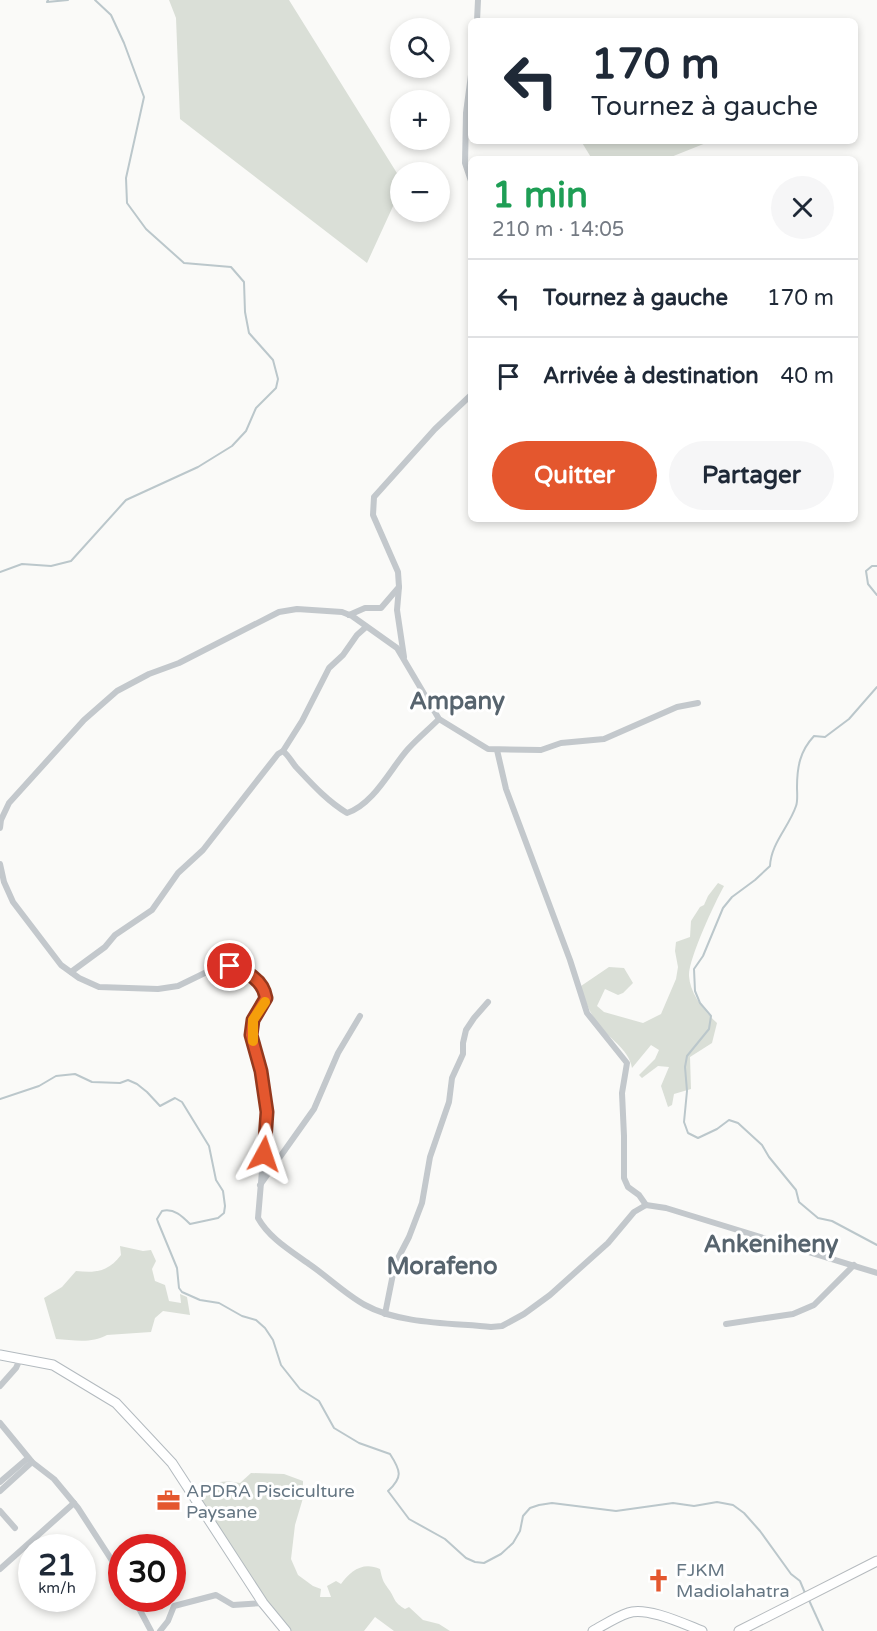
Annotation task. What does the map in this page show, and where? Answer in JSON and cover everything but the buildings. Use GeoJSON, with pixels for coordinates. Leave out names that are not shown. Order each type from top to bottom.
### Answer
{"type":"FeatureCollection","features":[{"type":"Feature","properties":{"kind":"street"},"geometry":{"type":"LineString","coordinates":[[477,18],[478,0]]}},
{"type":"Feature","properties":{"kind":"street"},"geometry":{"type":"LineString","coordinates":[[468,98],[465,163],[468,172]]}},
{"type":"Feature","properties":{"kind":"street"},"geometry":{"type":"LineString","coordinates":[[405,660],[397,610],[398,572],[373,515],[374,497],[435,429],[468,398]]}},
{"type":"Feature","properties":{"kind":"street"},"geometry":{"type":"LineString","coordinates":[[349,615],[364,608],[381,608],[399,587]]}},
{"type":"Feature","properties":{"kind":"street"},"geometry":{"type":"LineString","coordinates":[[0,828],[9,803],[84,720],[117,691],[149,674],[179,663],[279,612],[297,609],[342,612],[349,615],[397,648],[439,719],[488,749],[541,750],[561,743],[604,740],[677,707],[698,703]]}},
{"type":"Feature","properties":{"kind":"street"},"geometry":{"type":"LineString","coordinates":[[71,972],[105,947],[115,935],[152,910],[178,873],[203,850],[278,754],[283,752],[329,668],[366,627]]}},
{"type":"Feature","properties":{"kind":"street"},"geometry":{"type":"LineString","coordinates":[[283,752],[316,790],[347,813],[353,811],[379,788],[409,748],[439,719]]}},
{"type":"Feature","properties":{"kind":"street"},"geometry":{"type":"LineString","coordinates":[[497,750],[506,789],[570,960],[586,1013],[627,1063],[622,1093],[624,1178],[628,1186],[646,1205]]}},
{"type":"Feature","properties":{"kind":"street"},"geometry":{"type":"LineString","coordinates":[[0,864],[4,882],[13,902],[61,965],[79,978],[99,987],[158,989],[178,986],[215,968],[230,966],[248,972],[265,988],[266,998],[253,1020],[251,1035],[261,1071],[267,1112],[258,1218],[264,1228],[354,1299],[385,1314],[469,1325],[502,1326],[524,1314],[550,1295],[608,1243],[634,1212],[646,1205],[666,1208],[877,1273]]}},
{"type":"Feature","properties":{"kind":"street"},"geometry":{"type":"LineString","coordinates":[[385,1314],[395,1264],[423,1203],[430,1157],[449,1102],[452,1078],[463,1054],[466,1030],[488,1002]]}},
{"type":"Feature","properties":{"kind":"street"},"geometry":{"type":"LineString","coordinates":[[260,1186],[314,1109],[338,1053],[360,1016]]}},
{"type":"Feature","properties":{"kind":"street"},"geometry":{"type":"LineString","coordinates":[[726,1324],[793,1314],[814,1305],[854,1266]]}},
{"type":"Feature","properties":{"kind":"street"},"geometry":{"type":"LineString","coordinates":[[0,1355],[53,1365],[116,1402],[172,1463],[263,1604],[286,1631]]}},
{"type":"Feature","properties":{"kind":"street"},"geometry":{"type":"LineString","coordinates":[[0,1386],[16,1368],[20,1359]]}},
{"type":"Feature","properties":{"kind":"street"},"geometry":{"type":"LineString","coordinates":[[0,1424],[30,1460],[54,1479],[74,1503],[108,1555]]}},
{"type":"Feature","properties":{"kind":"street"},"geometry":{"type":"LineString","coordinates":[[0,1482],[30,1460]]}},
{"type":"Feature","properties":{"kind":"street"},"geometry":{"type":"LineString","coordinates":[[0,1491],[30,1460]]}},
{"type":"Feature","properties":{"kind":"street"},"geometry":{"type":"LineString","coordinates":[[0,1569],[74,1503]]}},
{"type":"Feature","properties":{"kind":"street"},"geometry":{"type":"LineString","coordinates":[[0,1511],[15,1528]]}},
{"type":"Feature","properties":{"kind":"street"},"geometry":{"type":"LineString","coordinates":[[739,1631],[877,1561]]}},
{"type":"Feature","properties":{"kind":"street"},"geometry":{"type":"LineString","coordinates":[[160,1631],[168,1621],[174,1606],[216,1595],[233,1605],[263,1604]]}},
{"type":"Feature","properties":{"kind":"street"},"geometry":{"type":"LineString","coordinates":[[593,1631],[629,1612],[637,1611],[676,1621],[702,1631]]}},
{"type":"Feature","properties":{"kind":"street"},"geometry":{"type":"LineString","coordinates":[[141,1612],[151,1631]]}},
{"type":"Feature","properties":{"kind":"shaded area"},"geometry":{"type":"Polygon","coordinates":[[[169,0],[289,0],[390,162],[390,213],[367,263],[180,119],[176,18],[169,0]]]}},
{"type":"Feature","properties":{"kind":"shaded area"},"geometry":{"type":"Polygon","coordinates":[[[583,144],[704,144],[674,156],[590,156],[583,144]]]}},
{"type":"Feature","properties":{"kind":"shaded area"},"geometry":{"type":"Polygon","coordinates":[[[718,883],[724,886],[697,945],[689,976],[695,996],[717,1023],[712,1043],[690,1057],[691,1089],[674,1094],[672,1105],[668,1107],[661,1086],[669,1067],[658,1066],[642,1078],[639,1075],[655,1059],[659,1050],[651,1045],[632,1068],[627,1055],[594,1018],[581,986],[609,967],[624,968],[633,983],[618,995],[605,989],[597,1006],[604,1012],[643,1023],[661,1014],[676,979],[678,967],[676,942],[690,937],[691,921],[718,883]]]}},
{"type":"Feature","properties":{"kind":"shaded area"},"geometry":{"type":"Polygon","coordinates":[[[120,1246],[143,1251],[151,1250],[156,1261],[152,1269],[155,1281],[165,1285],[169,1301],[181,1303],[180,1294],[187,1297],[190,1315],[163,1311],[155,1318],[151,1332],[107,1335],[101,1338],[75,1341],[56,1339],[44,1298],[62,1287],[76,1271],[96,1271],[111,1265],[121,1255],[120,1246]]]}},
{"type":"Feature","properties":{"kind":"shaded area"},"geometry":{"type":"Polygon","coordinates":[[[251,1473],[284,1474],[303,1481],[303,1498],[295,1525],[291,1559],[298,1575],[321,1589],[320,1597],[331,1597],[327,1586],[336,1581],[341,1584],[348,1575],[358,1569],[374,1567],[380,1569],[384,1581],[399,1605],[405,1609],[409,1607],[423,1620],[439,1624],[450,1631],[394,1631],[375,1617],[364,1631],[291,1631],[278,1618],[193,1490],[216,1482],[240,1483],[251,1473]]]}},
{"type":"Feature","properties":{"kind":"waterway"},"geometry":{"type":"LineString","coordinates":[[48,0],[47,2],[68,0]]}},
{"type":"Feature","properties":{"kind":"waterway"},"geometry":{"type":"LineString","coordinates":[[0,572],[22,564],[51,566],[71,561],[126,500],[198,467],[232,446],[246,431],[256,408],[276,388],[278,379],[273,360],[249,333],[245,312],[244,282],[231,267],[184,263],[146,229],[127,203],[126,178],[144,97],[111,15],[95,0]]}},
{"type":"Feature","properties":{"kind":"waterway"},"geometry":{"type":"LineString","coordinates":[[877,566],[872,566],[866,571],[868,584],[877,595]]}},
{"type":"Feature","properties":{"kind":"waterway"},"geometry":{"type":"LineString","coordinates":[[877,687],[849,719],[825,737],[814,736],[805,747],[797,780],[797,804],[777,842],[770,866],[732,897],[723,908],[703,956],[694,969],[695,991],[700,1003],[711,1016],[709,1029],[687,1056],[684,1122],[688,1133],[698,1138],[729,1120],[738,1123],[762,1145],[796,1190],[799,1202],[818,1218],[832,1221],[877,1245]]}},
{"type":"Feature","properties":{"kind":"waterway"},"geometry":{"type":"LineString","coordinates":[[0,1099],[39,1086],[56,1076],[75,1074],[92,1082],[120,1083],[128,1080],[147,1092],[160,1106],[175,1098],[182,1102],[209,1146],[216,1180],[223,1191],[225,1206],[224,1213],[218,1218],[190,1224],[181,1216],[170,1211],[162,1211],[157,1219],[177,1268],[179,1288],[182,1292],[200,1300],[219,1303],[242,1316],[256,1320],[265,1328],[273,1340],[281,1365],[300,1389],[319,1401],[334,1428],[359,1443],[390,1454],[399,1474],[396,1482],[388,1491],[409,1519],[445,1539],[466,1558],[484,1563],[501,1554],[513,1543],[520,1531],[523,1516],[530,1508],[539,1505],[552,1503],[616,1511],[673,1503],[694,1506],[717,1502],[733,1505],[744,1513],[791,1574],[800,1581],[805,1593]]}},
{"type":"Feature","properties":{"kind":"waterway"},"geometry":{"type":"LineString","coordinates":[[808,1598],[823,1631]]}},
{"type":"Feature","properties":{"kind":"slow traffic"},"geometry":{"type":"LineString","coordinates":[[253,1041],[251,1035],[253,1020],[265,1002]]}},
{"type":"Feature","properties":{"kind":"place","name":"APDRA Pisciculture Paysane"},"geometry":{"type":"Point","coordinates":[168,1501]}},
{"type":"Feature","properties":{"kind":"place","name":"FJKM Madiolahatra"},"geometry":{"type":"Point","coordinates":[658,1580]}},
{"type":"Feature","properties":{"kind":"district","name":"Ampany"},"geometry":{"type":"Point","coordinates":[457,701]}},
{"type":"Feature","properties":{"kind":"district","name":"Ankeniheny"},"geometry":{"type":"Point","coordinates":[771,1244]}},
{"type":"Feature","properties":{"kind":"district","name":"Morafeno"},"geometry":{"type":"Point","coordinates":[442,1266]}},
{"type":"Feature","properties":{"kind":"route"},"geometry":{"type":"LineString","coordinates":[[230,966],[248,972],[265,988],[266,998],[253,1020],[251,1035],[261,1071],[267,1112],[264,1154]]}}]}
